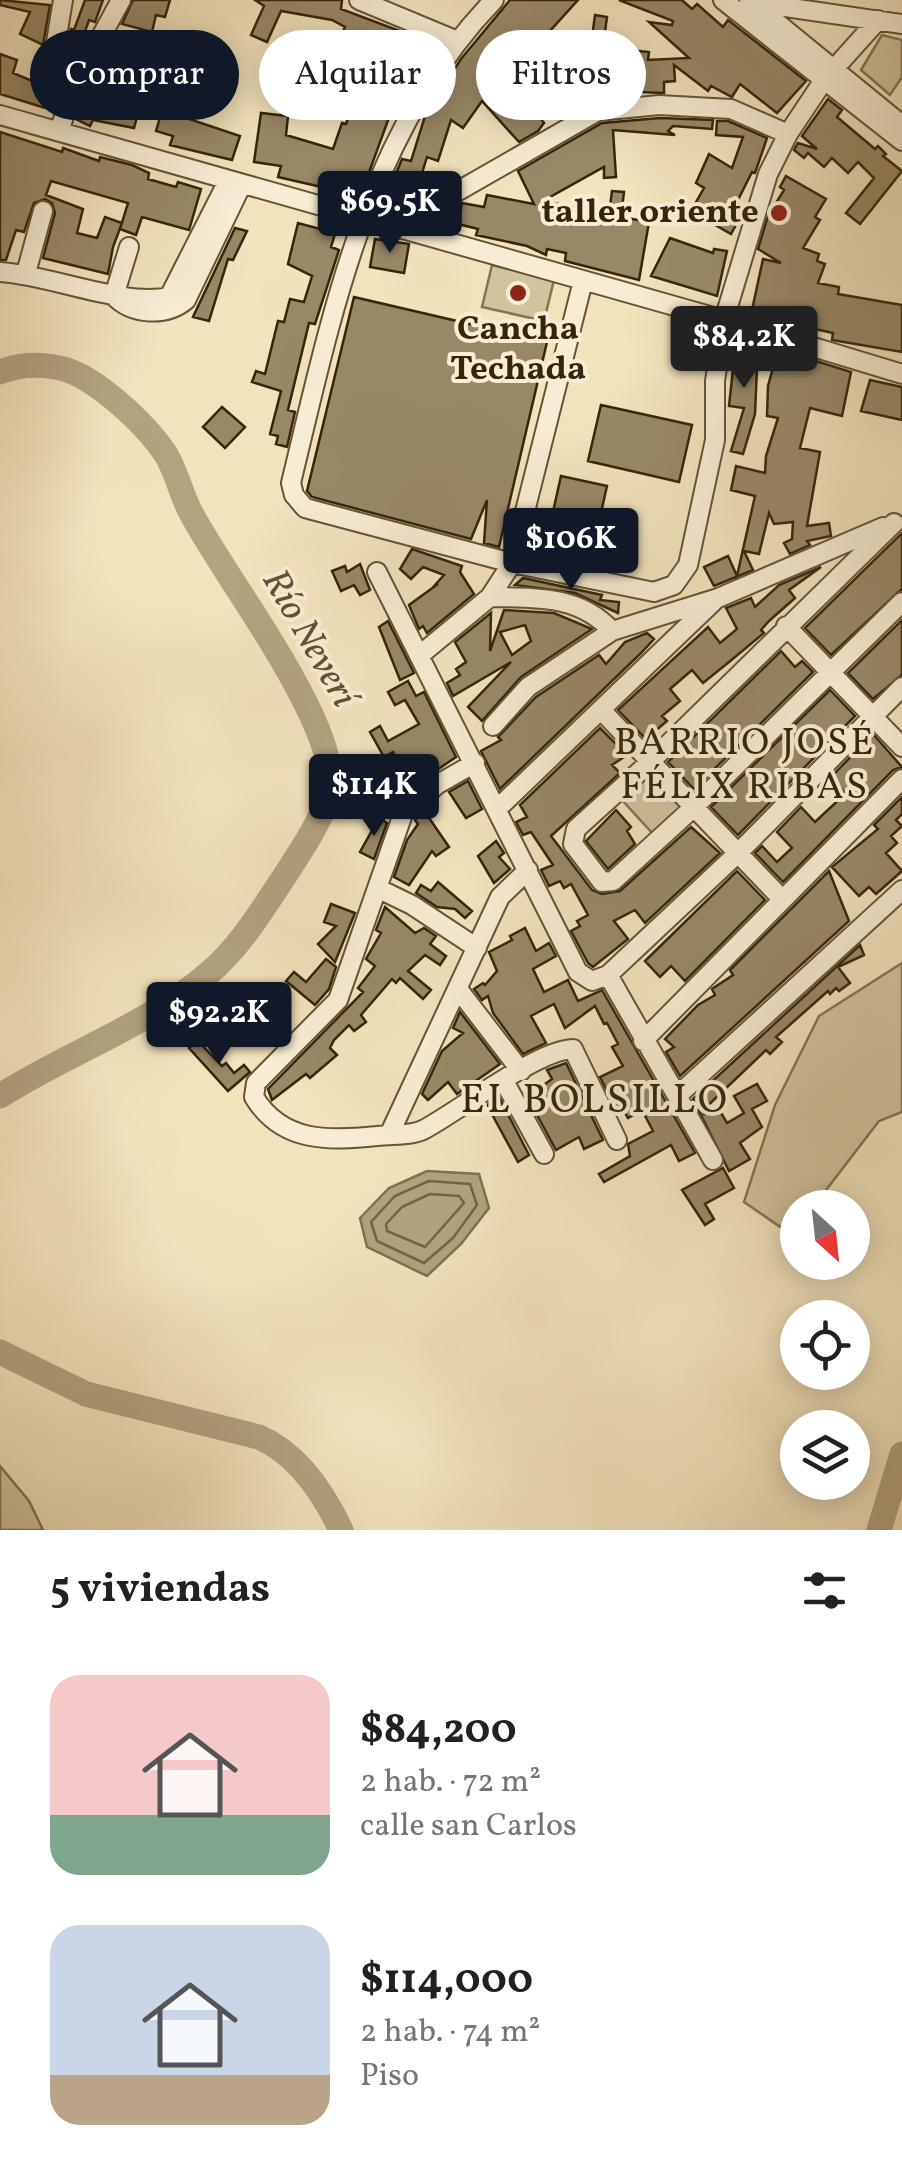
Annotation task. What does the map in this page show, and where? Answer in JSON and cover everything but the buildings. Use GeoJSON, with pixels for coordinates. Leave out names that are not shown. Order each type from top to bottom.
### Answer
{"type":"FeatureCollection","features":[{"type":"Feature","properties":{"kind":"street"},"geometry":{"type":"LineString","coordinates":[[59,30],[63,0]]}},
{"type":"Feature","properties":{"kind":"street"},"geometry":{"type":"LineString","coordinates":[[105,30],[121,0]]}},
{"type":"Feature","properties":{"kind":"street"},"geometry":{"type":"LineString","coordinates":[[359,0],[431,30]]}},
{"type":"Feature","properties":{"kind":"street"},"geometry":{"type":"LineString","coordinates":[[456,39],[494,0]]}},
{"type":"Feature","properties":{"kind":"street"},"geometry":{"type":"LineString","coordinates":[[727,3],[751,1],[902,24]]}},
{"type":"Feature","properties":{"kind":"street"},"geometry":{"type":"LineString","coordinates":[[751,1],[902,141]]}},
{"type":"Feature","properties":{"kind":"street"},"geometry":{"type":"LineString","coordinates":[[727,3],[902,125]]}},
{"type":"Feature","properties":{"kind":"street"},"geometry":{"type":"LineString","coordinates":[[408,120],[360,218],[304,426],[291,483],[294,495],[306,508],[512,563],[654,592],[674,585],[684,576],[715,440],[714,382],[724,320],[768,174],[788,134],[829,75],[878,20]]}},
{"type":"Feature","properties":{"kind":"street"},"geometry":{"type":"LineString","coordinates":[[425,234],[434,213],[453,194],[598,111],[659,105],[731,109],[788,134]]}},
{"type":"Feature","properties":{"kind":"street"},"geometry":{"type":"LineString","coordinates":[[0,115],[902,374]]}},
{"type":"Feature","properties":{"kind":"street"},"geometry":{"type":"LineString","coordinates":[[60,130],[63,120]]}},
{"type":"Feature","properties":{"kind":"street"},"geometry":{"type":"LineString","coordinates":[[0,272],[26,273],[114,296],[124,306],[161,312],[175,309],[186,300],[235,182]]}},
{"type":"Feature","properties":{"kind":"street"},"geometry":{"type":"LineString","coordinates":[[26,273],[42,212]]}},
{"type":"Feature","properties":{"kind":"street"},"geometry":{"type":"LineString","coordinates":[[114,296],[128,247]]}},
{"type":"Feature","properties":{"kind":"street"},"geometry":{"type":"LineString","coordinates":[[420,655],[490,597],[512,563],[583,280]]}},
{"type":"Feature","properties":{"kind":"street"},"geometry":{"type":"LineString","coordinates":[[492,726],[528,687],[612,631],[718,598],[898,522]]}},
{"type":"Feature","properties":{"kind":"street"},"geometry":{"type":"LineString","coordinates":[[898,522],[573,834],[574,844],[602,882],[613,881],[694,807],[902,602]]}},
{"type":"Feature","properties":{"kind":"street"},"geometry":{"type":"LineString","coordinates":[[377,572],[578,972],[592,982],[608,974],[738,852],[902,687]]}},
{"type":"Feature","properties":{"kind":"street"},"geometry":{"type":"LineString","coordinates":[[490,597],[586,607],[612,631]]}},
{"type":"Feature","properties":{"kind":"street"},"geometry":{"type":"LineString","coordinates":[[497,808],[718,598]]}},
{"type":"Feature","properties":{"kind":"street"},"geometry":{"type":"LineString","coordinates":[[786,626],[902,747]]}},
{"type":"Feature","properties":{"kind":"street"},"geometry":{"type":"LineString","coordinates":[[602,710],[781,898]]}},
{"type":"Feature","properties":{"kind":"street"},"geometry":{"type":"LineString","coordinates":[[475,763],[438,784],[403,814],[392,836],[338,1000],[256,1083],[254,1097],[262,1112],[286,1130],[312,1139],[418,1133],[513,1076],[573,1049],[617,1140]]}},
{"type":"Feature","properties":{"kind":"street"},"geometry":{"type":"LineString","coordinates":[[643,1041],[902,779]]}},
{"type":"Feature","properties":{"kind":"street"},"geometry":{"type":"LineString","coordinates":[[388,1135],[500,897],[528,870]]}},
{"type":"Feature","properties":{"kind":"street"},"geometry":{"type":"LineString","coordinates":[[378,888],[412,905],[477,948]]}},
{"type":"Feature","properties":{"kind":"street"},"geometry":{"type":"LineString","coordinates":[[677,1096],[902,890]]}},
{"type":"Feature","properties":{"kind":"street"},"geometry":{"type":"LineString","coordinates":[[608,974],[713,1160]]}},
{"type":"Feature","properties":{"kind":"street"},"geometry":{"type":"LineString","coordinates":[[458,988],[513,1076],[544,1154]]}},
{"type":"Feature","properties":{"kind":"shaded area"},"geometry":{"type":"Polygon","coordinates":[[[882,35],[902,40],[902,77],[890,95],[861,70],[882,35]]]}},
{"type":"Feature","properties":{"kind":"shaded area","name":"Cancha Techada"},"geometry":{"type":"Polygon","coordinates":[[[492,265],[554,280],[544,321],[482,307],[492,265]]]}},
{"type":"Feature","properties":{"kind":"shaded area"},"geometry":{"type":"Polygon","coordinates":[[[650,775],[682,809],[654,835],[622,800],[650,775]]]}},
{"type":"Feature","properties":{"kind":"shaded area"},"geometry":{"type":"Polygon","coordinates":[[[902,963],[902,1112],[879,1121],[826,1190],[780,1190],[780,1227],[744,1202],[775,1105],[819,1016],[902,963]]]}},
{"type":"Feature","properties":{"kind":"shaded area"},"geometry":{"type":"Polygon","coordinates":[[[0,1466],[29,1501],[43,1530],[0,1530],[0,1466]]]}},
{"type":"Feature","properties":{"kind":"water"},"geometry":{"type":"Polygon","coordinates":[[[427,1171],[479,1174],[489,1208],[461,1244],[427,1276],[367,1247],[360,1218],[389,1188],[427,1171]]]}},
{"type":"Feature","properties":{"kind":"waterway","name":"Río Neverí"},"geometry":{"type":"LineString","coordinates":[[0,372],[41,365],[72,372],[115,400],[157,442],[204,537],[302,695],[330,770],[328,798],[314,829],[259,915],[220,963],[160,1008],[0,1096]]}},
{"type":"Feature","properties":{"kind":"waterway","name":"Río Neverí"},"geometry":{"type":"LineString","coordinates":[[0,1352],[86,1394],[259,1437],[273,1444],[308,1476],[341,1530]]}},
{"type":"Feature","properties":{"kind":"waterway","name":"Río Neverí"},"geometry":{"type":"LineString","coordinates":[[879,1530],[902,1454]]}},
{"type":"Feature","properties":{"kind":"place","name":"taller oriente"},"geometry":{"type":"Point","coordinates":[779,213]}},
{"type":"Feature","properties":{"kind":"place","name":"Cancha Techada"},"geometry":{"type":"Point","coordinates":[518,293]}},
{"type":"Feature","properties":{"kind":"district","name":"BARRIO JOSÉ FÉLIX RIBAS"},"geometry":{"type":"Point","coordinates":[745,766]}},
{"type":"Feature","properties":{"kind":"district","name":"EL BOLSILLO"},"geometry":{"type":"Point","coordinates":[595,1102]}}]}
